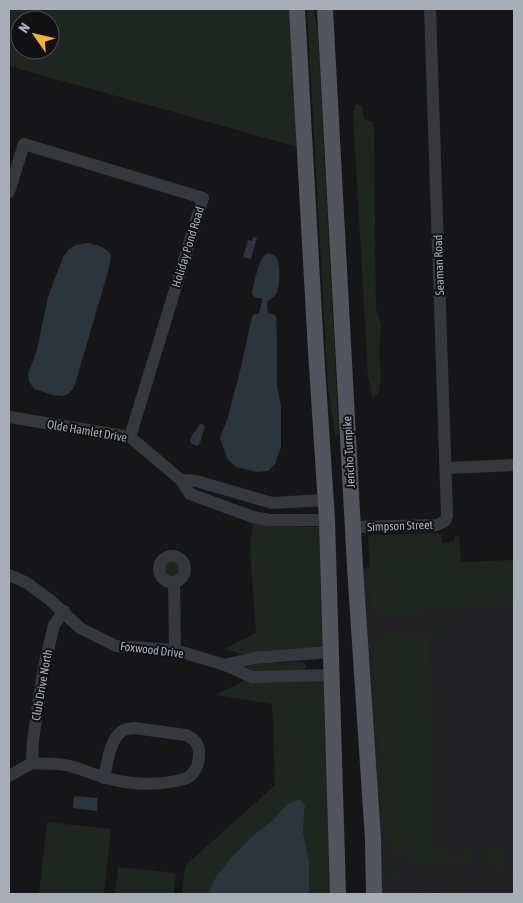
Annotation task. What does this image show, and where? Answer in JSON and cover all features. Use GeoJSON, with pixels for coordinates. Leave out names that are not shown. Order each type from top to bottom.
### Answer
{"type":"FeatureCollection","features":[{"type":"Feature","properties":{"kind":"main road"},"geometry":{"type":"LineString","coordinates":[[297,9],[327,520],[338,894]]}},
{"type":"Feature","properties":{"kind":"main road","name":"Jericho Turnpike"},"geometry":{"type":"LineString","coordinates":[[325,9],[374,894]]}},
{"type":"Feature","properties":{"kind":"street","name":"Seaman Road"},"geometry":{"type":"LineString","coordinates":[[430,9],[447,468],[448,510],[445,521]]}},
{"type":"Feature","properties":{"kind":"street","name":"Holiday Pond Road"},"geometry":{"type":"LineString","coordinates":[[9,192],[24,144],[202,198],[130,437]]}},
{"type":"Feature","properties":{"kind":"street","name":"Olde Hamlet Drive"},"geometry":{"type":"LineString","coordinates":[[9,418],[130,437],[181,480],[190,494],[260,519],[327,520]]}},
{"type":"Feature","properties":{"kind":"street"},"geometry":{"type":"LineString","coordinates":[[447,468],[514,465]]}},
{"type":"Feature","properties":{"kind":"street"},"geometry":{"type":"LineString","coordinates":[[181,480],[196,481],[272,503],[325,500]]}},
{"type":"Feature","properties":{"kind":"street","name":"Simpson Street"},"geometry":{"type":"LineString","coordinates":[[353,527],[437,525],[445,521]]}},
{"type":"Feature","properties":{"kind":"street","name":"Foxwood Drive"},"geometry":{"type":"LineString","coordinates":[[9,575],[27,584],[64,611],[80,628],[116,646],[175,650],[225,665],[252,677],[332,675]]}},
{"type":"Feature","properties":{"kind":"street"},"geometry":{"type":"LineString","coordinates":[[174,582],[175,650]]}},
{"type":"Feature","properties":{"kind":"street","name":"Club Drive North"},"geometry":{"type":"LineString","coordinates":[[32,763],[33,740],[43,671],[54,625],[64,611]]}},
{"type":"Feature","properties":{"kind":"street"},"geometry":{"type":"LineString","coordinates":[[225,665],[254,658],[330,652]]}},
{"type":"Feature","properties":{"kind":"street"},"geometry":{"type":"LineString","coordinates":[[9,776],[32,763],[68,766],[104,778],[138,783],[170,782],[187,778],[195,771],[199,762],[200,752],[198,744],[186,735],[134,728],[125,729],[115,739],[108,756],[104,778]]}},
{"type":"Feature","properties":{"kind":"shaded area"},"geometry":{"type":"Polygon","coordinates":[[[9,9],[294,9],[305,149],[9,66],[9,9]]]}},
{"type":"Feature","properties":{"kind":"shaded area"},"geometry":{"type":"Polygon","coordinates":[[[307,9],[314,9],[318,35],[339,435],[335,435],[328,390],[307,9]]]}},
{"type":"Feature","properties":{"kind":"shaded area"},"geometry":{"type":"Polygon","coordinates":[[[356,104],[362,106],[364,119],[374,123],[376,308],[381,325],[379,353],[381,375],[379,392],[372,398],[368,377],[353,113],[356,104]]]}},
{"type":"Feature","properties":{"kind":"shaded area"},"geometry":{"type":"Polygon","coordinates":[[[253,237],[257,238],[251,259],[243,257],[248,240],[252,241],[253,237]]]}},
{"type":"Feature","properties":{"kind":"shaded area"},"geometry":{"type":"Polygon","coordinates":[[[87,243],[100,246],[109,252],[111,255],[109,268],[73,389],[63,396],[52,395],[34,389],[29,381],[28,374],[37,350],[48,297],[63,257],[69,249],[76,245],[87,243]]]}},
{"type":"Feature","properties":{"kind":"shaded area"},"geometry":{"type":"Polygon","coordinates":[[[269,253],[278,260],[279,270],[277,291],[267,302],[268,313],[275,315],[277,318],[277,386],[281,407],[281,447],[275,464],[268,471],[257,472],[236,467],[228,460],[220,438],[228,417],[252,317],[254,314],[259,314],[262,301],[262,298],[256,298],[252,294],[255,279],[263,257],[269,253]]]}},
{"type":"Feature","properties":{"kind":"shaded area"},"geometry":{"type":"Polygon","coordinates":[[[200,424],[205,426],[198,446],[190,441],[200,424]]]}},
{"type":"Feature","properties":{"kind":"shaded area"},"geometry":{"type":"Polygon","coordinates":[[[253,522],[274,526],[327,527],[330,652],[254,658],[224,649],[256,633],[250,549],[253,522]]]}},
{"type":"Feature","properties":{"kind":"shaded area"},"geometry":{"type":"Polygon","coordinates":[[[437,533],[441,536],[442,543],[454,541],[455,536],[459,536],[461,562],[514,560],[514,605],[428,608],[428,613],[424,617],[379,619],[374,616],[371,611],[369,536],[437,533]]]}},
{"type":"Feature","properties":{"kind":"shaded area"},"geometry":{"type":"Polygon","coordinates":[[[172,559],[179,562],[182,569],[179,576],[172,579],[165,576],[162,569],[165,562],[172,559]]]}},
{"type":"Feature","properties":{"kind":"shaded area"},"geometry":{"type":"Polygon","coordinates":[[[514,560],[514,894],[381,894],[363,568],[514,560]]]}},
{"type":"Feature","properties":{"kind":"shaded area"},"geometry":{"type":"Polygon","coordinates":[[[437,631],[438,633],[436,636],[429,636],[436,847],[446,848],[446,857],[465,856],[465,847],[470,848],[474,851],[474,860],[471,864],[427,866],[405,861],[389,847],[384,836],[373,646],[376,639],[383,634],[437,631]]]}},
{"type":"Feature","properties":{"kind":"shaded area"},"geometry":{"type":"Polygon","coordinates":[[[302,662],[306,667],[300,670],[251,673],[246,669],[252,664],[302,662]]]}},
{"type":"Feature","properties":{"kind":"shaded area"},"geometry":{"type":"Polygon","coordinates":[[[332,675],[338,894],[309,894],[309,861],[303,831],[305,805],[287,804],[273,820],[250,838],[217,875],[207,894],[182,894],[185,866],[275,785],[272,704],[215,695],[252,677],[332,675]]]}},
{"type":"Feature","properties":{"kind":"shaded area"},"geometry":{"type":"Polygon","coordinates":[[[74,796],[98,798],[97,811],[73,808],[74,796]]]}},
{"type":"Feature","properties":{"kind":"shaded area"},"geometry":{"type":"Polygon","coordinates":[[[300,800],[305,805],[303,831],[309,861],[309,894],[207,894],[217,875],[250,838],[273,820],[287,804],[300,800]]]}},
{"type":"Feature","properties":{"kind":"shaded area"},"geometry":{"type":"Polygon","coordinates":[[[47,822],[111,829],[104,894],[39,894],[47,822]]]}},
{"type":"Feature","properties":{"kind":"shaded area"},"geometry":{"type":"Polygon","coordinates":[[[488,846],[501,846],[503,848],[504,869],[508,872],[514,872],[514,874],[498,873],[484,856],[485,848],[488,846]]]}},
{"type":"Feature","properties":{"kind":"shaded area"},"geometry":{"type":"Polygon","coordinates":[[[386,865],[407,876],[387,877],[386,865]]]}},
{"type":"Feature","properties":{"kind":"shaded area"},"geometry":{"type":"Polygon","coordinates":[[[118,867],[176,873],[174,894],[115,894],[118,867]]]}},
{"type":"Feature","properties":{"kind":"shaded area"},"geometry":{"type":"Polygon","coordinates":[[[514,885],[514,887],[424,891],[416,894],[393,894],[391,892],[393,890],[514,885]]]}}]}
